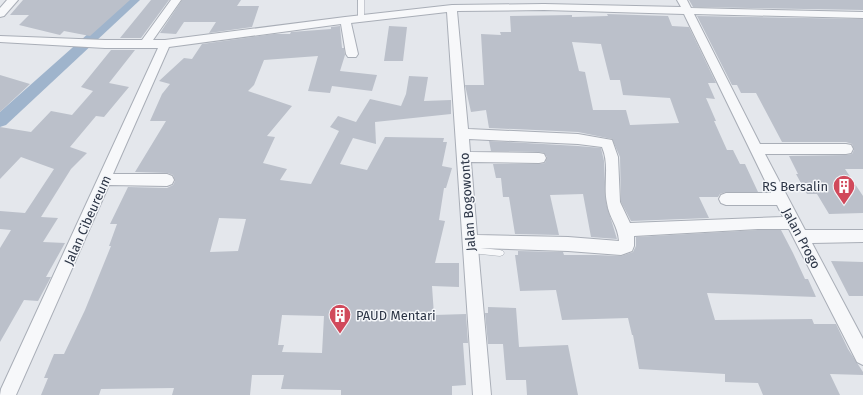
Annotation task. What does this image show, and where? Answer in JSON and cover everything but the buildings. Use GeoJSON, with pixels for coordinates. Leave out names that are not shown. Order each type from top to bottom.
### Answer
{"type":"FeatureCollection","features":[{"type":"Feature","properties":{"kind":"street"},"geometry":{"type":"LineString","coordinates":[[0,14],[13,0]]}},
{"type":"Feature","properties":{"kind":"street"},"geometry":{"type":"LineString","coordinates":[[145,44],[176,0]]}},
{"type":"Feature","properties":{"kind":"street"},"geometry":{"type":"LineString","coordinates":[[0,38],[105,44],[165,44],[345,20],[452,8],[543,4],[685,6],[863,15]]}},
{"type":"Feature","properties":{"kind":"street","name":"Jalan Progo"},"geometry":{"type":"LineString","coordinates":[[685,6],[756,149],[863,356]]}},
{"type":"Feature","properties":{"kind":"street","name":"Jalan Bogowonto"},"geometry":{"type":"LineString","coordinates":[[452,8],[482,395]]}},
{"type":"Feature","properties":{"kind":"street"},"geometry":{"type":"LineString","coordinates":[[345,20],[352,54]]}},
{"type":"Feature","properties":{"kind":"street","name":"Jalan Cibeureum"},"geometry":{"type":"LineString","coordinates":[[7,395],[165,44]]}},
{"type":"Feature","properties":{"kind":"street"},"geometry":{"type":"LineString","coordinates":[[462,134],[578,139],[607,143],[614,174],[612,199],[626,230],[627,246],[620,248],[568,244],[470,246]]}},
{"type":"Feature","properties":{"kind":"street"},"geometry":{"type":"LineString","coordinates":[[756,149],[846,149]]}},
{"type":"Feature","properties":{"kind":"street"},"geometry":{"type":"LineString","coordinates":[[463,156],[539,158]]}},
{"type":"Feature","properties":{"kind":"street"},"geometry":{"type":"LineString","coordinates":[[105,179],[166,180]]}},
{"type":"Feature","properties":{"kind":"street"},"geometry":{"type":"LineString","coordinates":[[726,199],[781,198]]}},
{"type":"Feature","properties":{"kind":"street"},"geometry":{"type":"LineString","coordinates":[[626,230],[751,223],[794,223]]}},
{"type":"Feature","properties":{"kind":"street"},"geometry":{"type":"LineString","coordinates":[[801,237],[863,236]]}},
{"type":"Feature","properties":{"kind":"lane"},"geometry":{"type":"LineString","coordinates":[[361,0],[361,18]]}},
{"type":"Feature","properties":{"kind":"lane"},"geometry":{"type":"LineString","coordinates":[[470,246],[500,253]]}},
{"type":"Feature","properties":{"kind":"waterway"},"geometry":{"type":"LineString","coordinates":[[0,121],[134,0]]}},
{"type":"Feature","properties":{"kind":"place","name":"RS Bersalin"},"geometry":{"type":"Point","coordinates":[844,206]}},
{"type":"Feature","properties":{"kind":"place","name":"PAUD Mentari"},"geometry":{"type":"Point","coordinates":[340,334]}}]}
